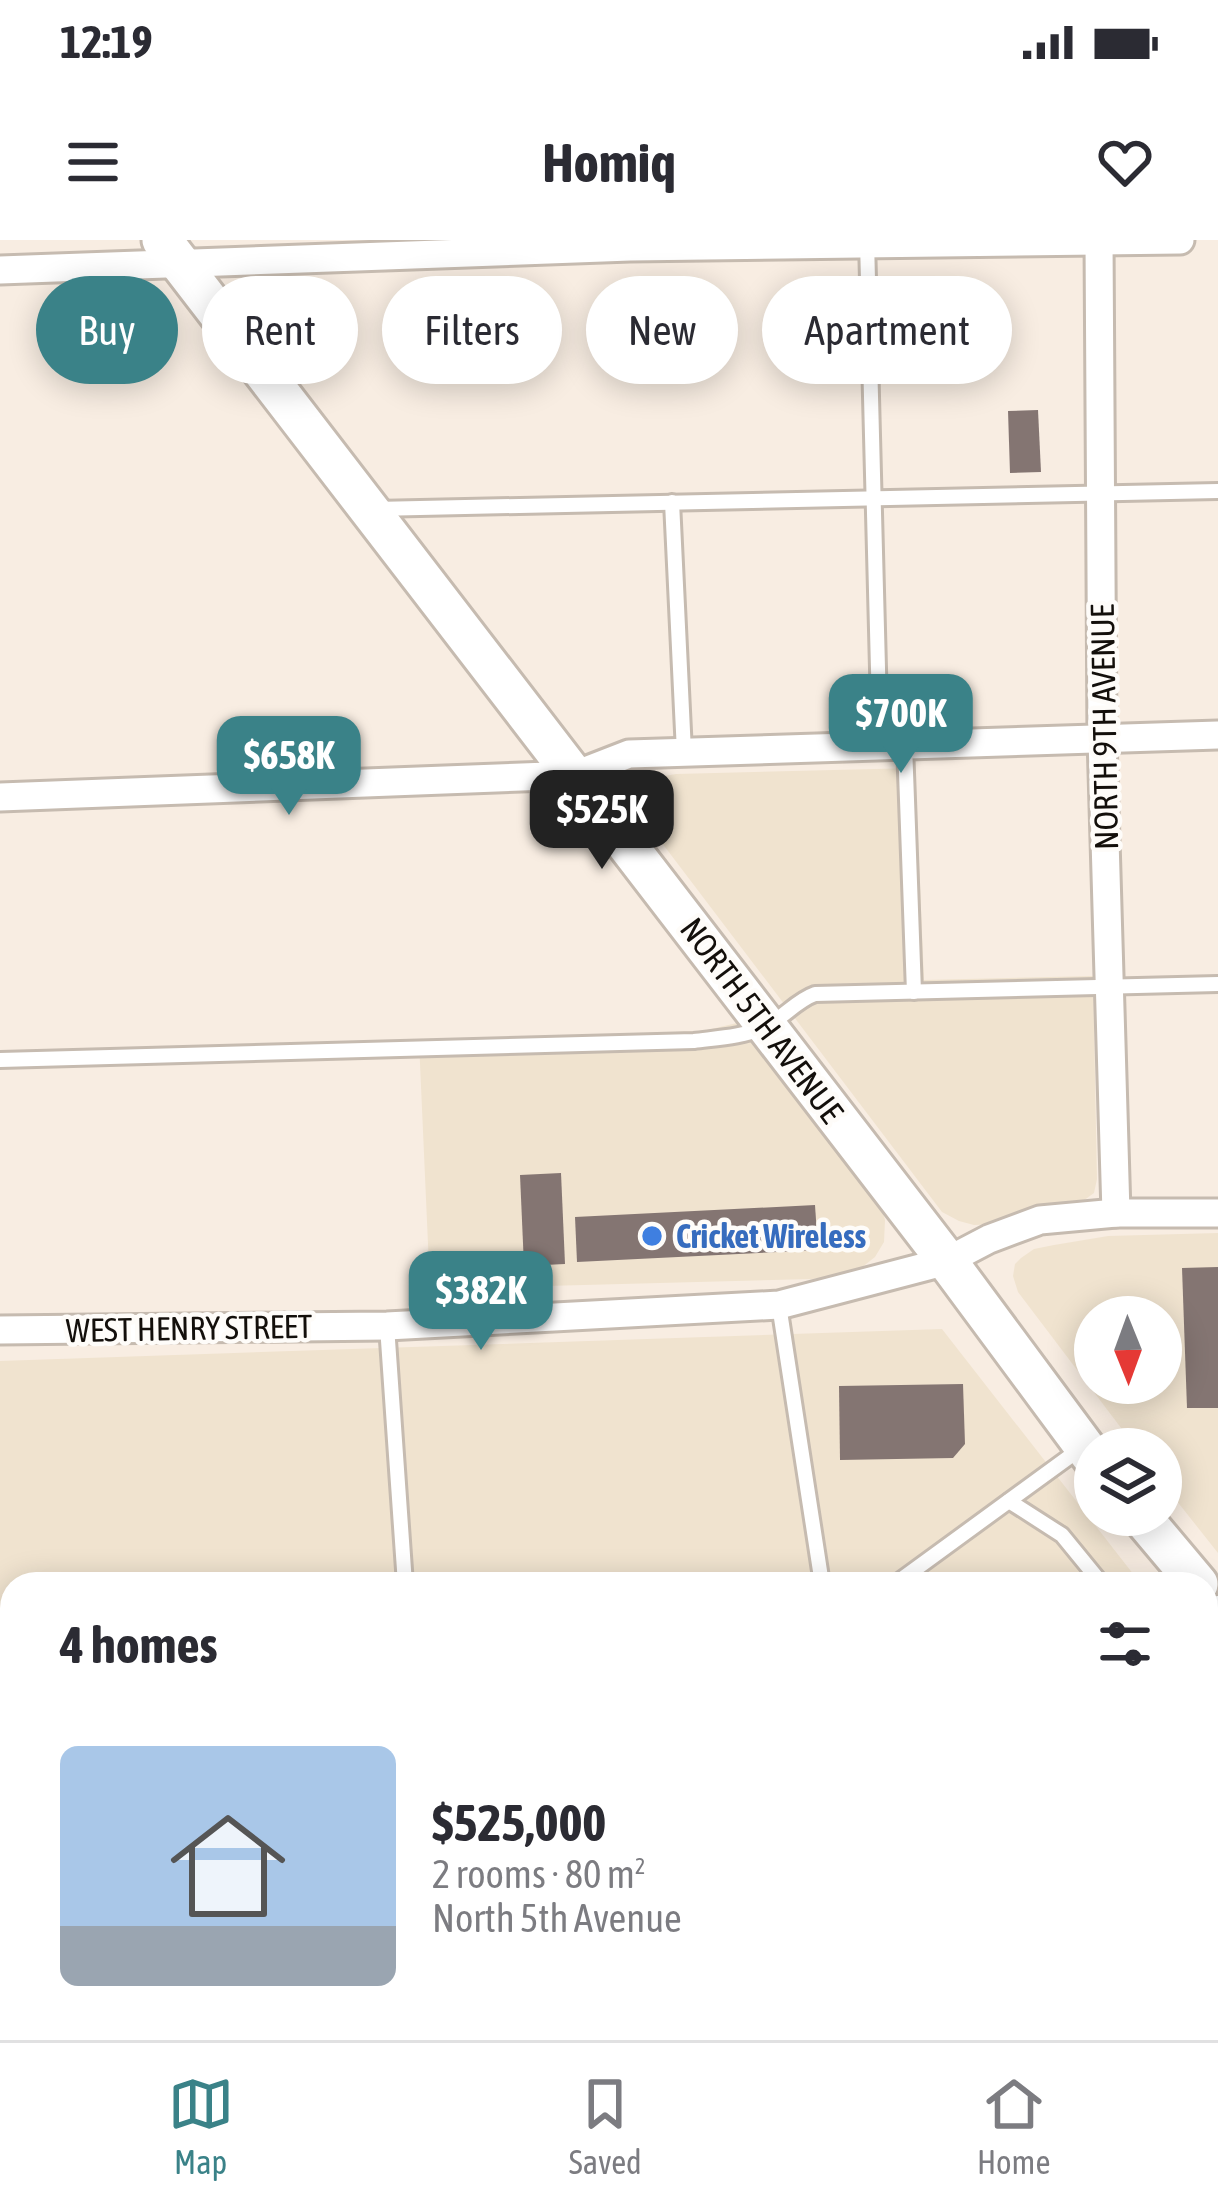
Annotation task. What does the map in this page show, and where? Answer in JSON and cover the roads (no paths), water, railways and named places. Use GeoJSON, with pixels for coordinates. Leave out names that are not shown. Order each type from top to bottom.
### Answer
{"type":"FeatureCollection","features":[{"type":"Feature","properties":{"kind":"street"},"geometry":{"type":"LineString","coordinates":[[0,270],[171,251],[1180,240]]}},
{"type":"Feature","properties":{"kind":"street","name":"NORTH 9TH AVENUE"},"geometry":{"type":"LineString","coordinates":[[1099,241],[1102,738],[1116,1213]]}},
{"type":"Feature","properties":{"kind":"street","name":"NORTH 5TH AVENUE"},"geometry":{"type":"LineString","coordinates":[[171,251],[1074,1434]]}},
{"type":"Feature","properties":{"kind":"street"},"geometry":{"type":"LineString","coordinates":[[0,797],[575,775],[629,754],[1218,735]]}},
{"type":"Feature","properties":{"kind":"street","name":"WEST HENRY STREET"},"geometry":{"type":"LineString","coordinates":[[0,1330],[386,1326],[779,1305],[947,1262],[989,1239],[1040,1220],[1116,1213],[1218,1213]]}},
{"type":"Feature","properties":{"kind":"street"},"geometry":{"type":"LineString","coordinates":[[1158,1536],[1189,1572]]}},
{"type":"Feature","properties":{"kind":"lane"},"geometry":{"type":"LineString","coordinates":[[867,242],[874,498],[914,992]]}},
{"type":"Feature","properties":{"kind":"lane"},"geometry":{"type":"LineString","coordinates":[[370,509],[1218,490]]}},
{"type":"Feature","properties":{"kind":"lane"},"geometry":{"type":"LineString","coordinates":[[672,502],[684,752]]}},
{"type":"Feature","properties":{"kind":"lane"},"geometry":{"type":"LineString","coordinates":[[0,1060],[694,1041],[767,1027],[800,999],[814,994],[1218,984]]}},
{"type":"Feature","properties":{"kind":"lane"},"geometry":{"type":"LineString","coordinates":[[779,1305],[820,1572]]}},
{"type":"Feature","properties":{"kind":"lane"},"geometry":{"type":"LineString","coordinates":[[386,1326],[404,1572]]}},
{"type":"Feature","properties":{"kind":"lane"},"geometry":{"type":"LineString","coordinates":[[912,1572],[1009,1501],[1074,1463]]}},
{"type":"Feature","properties":{"kind":"lane"},"geometry":{"type":"LineString","coordinates":[[1009,1501],[1062,1534],[1092,1572]]}},
{"type":"Feature","properties":{"kind":"place","name":"Cricket Wireless"},"geometry":{"type":"Point","coordinates":[652,1236]}}]}
